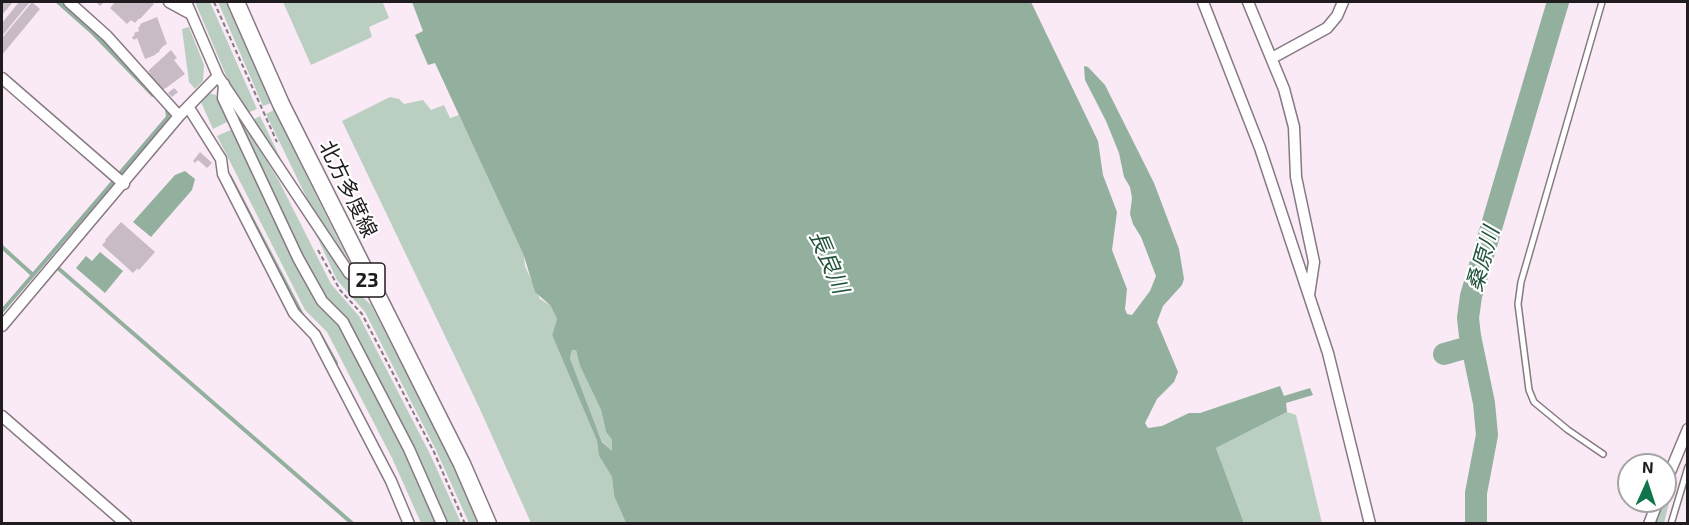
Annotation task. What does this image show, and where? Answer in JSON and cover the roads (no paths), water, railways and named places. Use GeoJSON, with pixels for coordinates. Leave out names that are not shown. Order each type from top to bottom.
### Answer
{"type":"FeatureCollection","features":[{"type":"Feature","properties":{"kind":"main road","name":"北方多度線"},"geometry":{"type":"LineString","coordinates":[[236,2],[281,104],[375,295],[462,464],[488,524]]}},
{"type":"Feature","properties":{"kind":"street"},"geometry":{"type":"LineString","coordinates":[[69,2],[107,36],[180,116]]}},
{"type":"Feature","properties":{"kind":"street"},"geometry":{"type":"LineString","coordinates":[[169,2],[191,14]]}},
{"type":"Feature","properties":{"kind":"street"},"geometry":{"type":"LineString","coordinates":[[186,2],[221,80],[349,273],[375,295]]}},
{"type":"Feature","properties":{"kind":"street"},"geometry":{"type":"LineString","coordinates":[[1203,2],[1260,148],[1328,353],[1370,524]]}},
{"type":"Feature","properties":{"kind":"street"},"geometry":{"type":"LineString","coordinates":[[1248,2],[1272,58],[1294,128],[1296,177],[1314,262],[1309,298]]}},
{"type":"Feature","properties":{"kind":"street"},"geometry":{"type":"LineString","coordinates":[[1272,58],[1327,28],[1337,16],[1343,2]]}},
{"type":"Feature","properties":{"kind":"street"},"geometry":{"type":"LineString","coordinates":[[2,78],[123,184]]}},
{"type":"Feature","properties":{"kind":"street"},"geometry":{"type":"LineString","coordinates":[[2,326],[180,116],[221,80]]}},
{"type":"Feature","properties":{"kind":"street"},"geometry":{"type":"LineString","coordinates":[[221,80],[223,98],[298,258],[322,301],[343,322],[409,449],[442,524]]}},
{"type":"Feature","properties":{"kind":"street"},"geometry":{"type":"LineString","coordinates":[[189,108],[221,159],[223,174],[294,313],[315,335],[391,481],[409,524]]}},
{"type":"Feature","properties":{"kind":"street"},"geometry":{"type":"LineString","coordinates":[[2,416],[126,524]]}},
{"type":"Feature","properties":{"kind":"street"},"geometry":{"type":"LineString","coordinates":[[1677,458],[1686,438]]}},
{"type":"Feature","properties":{"kind":"lane"},"geometry":{"type":"LineString","coordinates":[[1602,2],[1521,282],[1518,304],[1528,390],[1534,402],[1568,430],[1603,454]]}},
{"type":"Feature","properties":{"kind":"lane"},"geometry":{"type":"LineString","coordinates":[[1671,524],[1688,467]]}},
{"type":"Feature","properties":{"kind":"water","name":"長良川"},"geometry":{"type":"Polygon","coordinates":[[[412,2],[1031,2],[1098,141],[1103,175],[1117,212],[1112,250],[1127,289],[1125,309],[1127,314],[1132,315],[1150,291],[1156,276],[1141,237],[1133,224],[1130,214],[1132,198],[1130,187],[1124,177],[1119,153],[1085,80],[1084,66],[1088,67],[1105,85],[1154,183],[1179,249],[1184,279],[1182,285],[1163,306],[1157,322],[1178,372],[1174,382],[1157,399],[1145,423],[1148,428],[1162,426],[1189,413],[1200,413],[1280,386],[1284,396],[1310,388],[1313,395],[1286,403],[1287,412],[1216,448],[1244,523],[626,523],[614,496],[612,477],[599,456],[597,441],[552,335],[557,319],[550,305],[535,292],[524,256],[435,63],[428,65],[415,35],[423,31],[412,2]],[[572,350],[570,358],[602,442],[612,451],[612,440],[606,432],[601,410],[580,366],[576,350],[572,350]]]}},
{"type":"Feature","properties":{"kind":"water"},"geometry":{"type":"Polygon","coordinates":[[[185,171],[195,179],[192,190],[151,237],[133,222],[175,175],[185,171]]]}},
{"type":"Feature","properties":{"kind":"water"},"geometry":{"type":"Polygon","coordinates":[[[100,252],[123,271],[105,293],[76,268],[86,256],[92,261],[100,252]]]}},
{"type":"Feature","properties":{"kind":"waterway"},"geometry":{"type":"LineString","coordinates":[[58,2],[93,33],[153,95]]}},
{"type":"Feature","properties":{"kind":"waterway","name":"桑原川"},"geometry":{"type":"LineString","coordinates":[[1476,524],[1476,493],[1487,435],[1484,403],[1470,336],[1468,318],[1471,296],[1558,2]]}},
{"type":"Feature","properties":{"kind":"waterway"},"geometry":{"type":"LineString","coordinates":[[121,172],[168,117],[167,109]]}},
{"type":"Feature","properties":{"kind":"waterway"},"geometry":{"type":"LineString","coordinates":[[230,177],[302,315]]}},
{"type":"Feature","properties":{"kind":"waterway"},"geometry":{"type":"LineString","coordinates":[[2,311],[113,182]]}},
{"type":"Feature","properties":{"kind":"waterway"},"geometry":{"type":"LineString","coordinates":[[2,247],[33,275]]}},
{"type":"Feature","properties":{"kind":"waterway"},"geometry":{"type":"LineString","coordinates":[[59,269],[353,524]]}},
{"type":"Feature","properties":{"kind":"waterway"},"geometry":{"type":"LineString","coordinates":[[318,331],[336,363]]}},
{"type":"Feature","properties":{"kind":"waterway"},"geometry":{"type":"LineString","coordinates":[[1444,354],[1472,346]]}}]}
